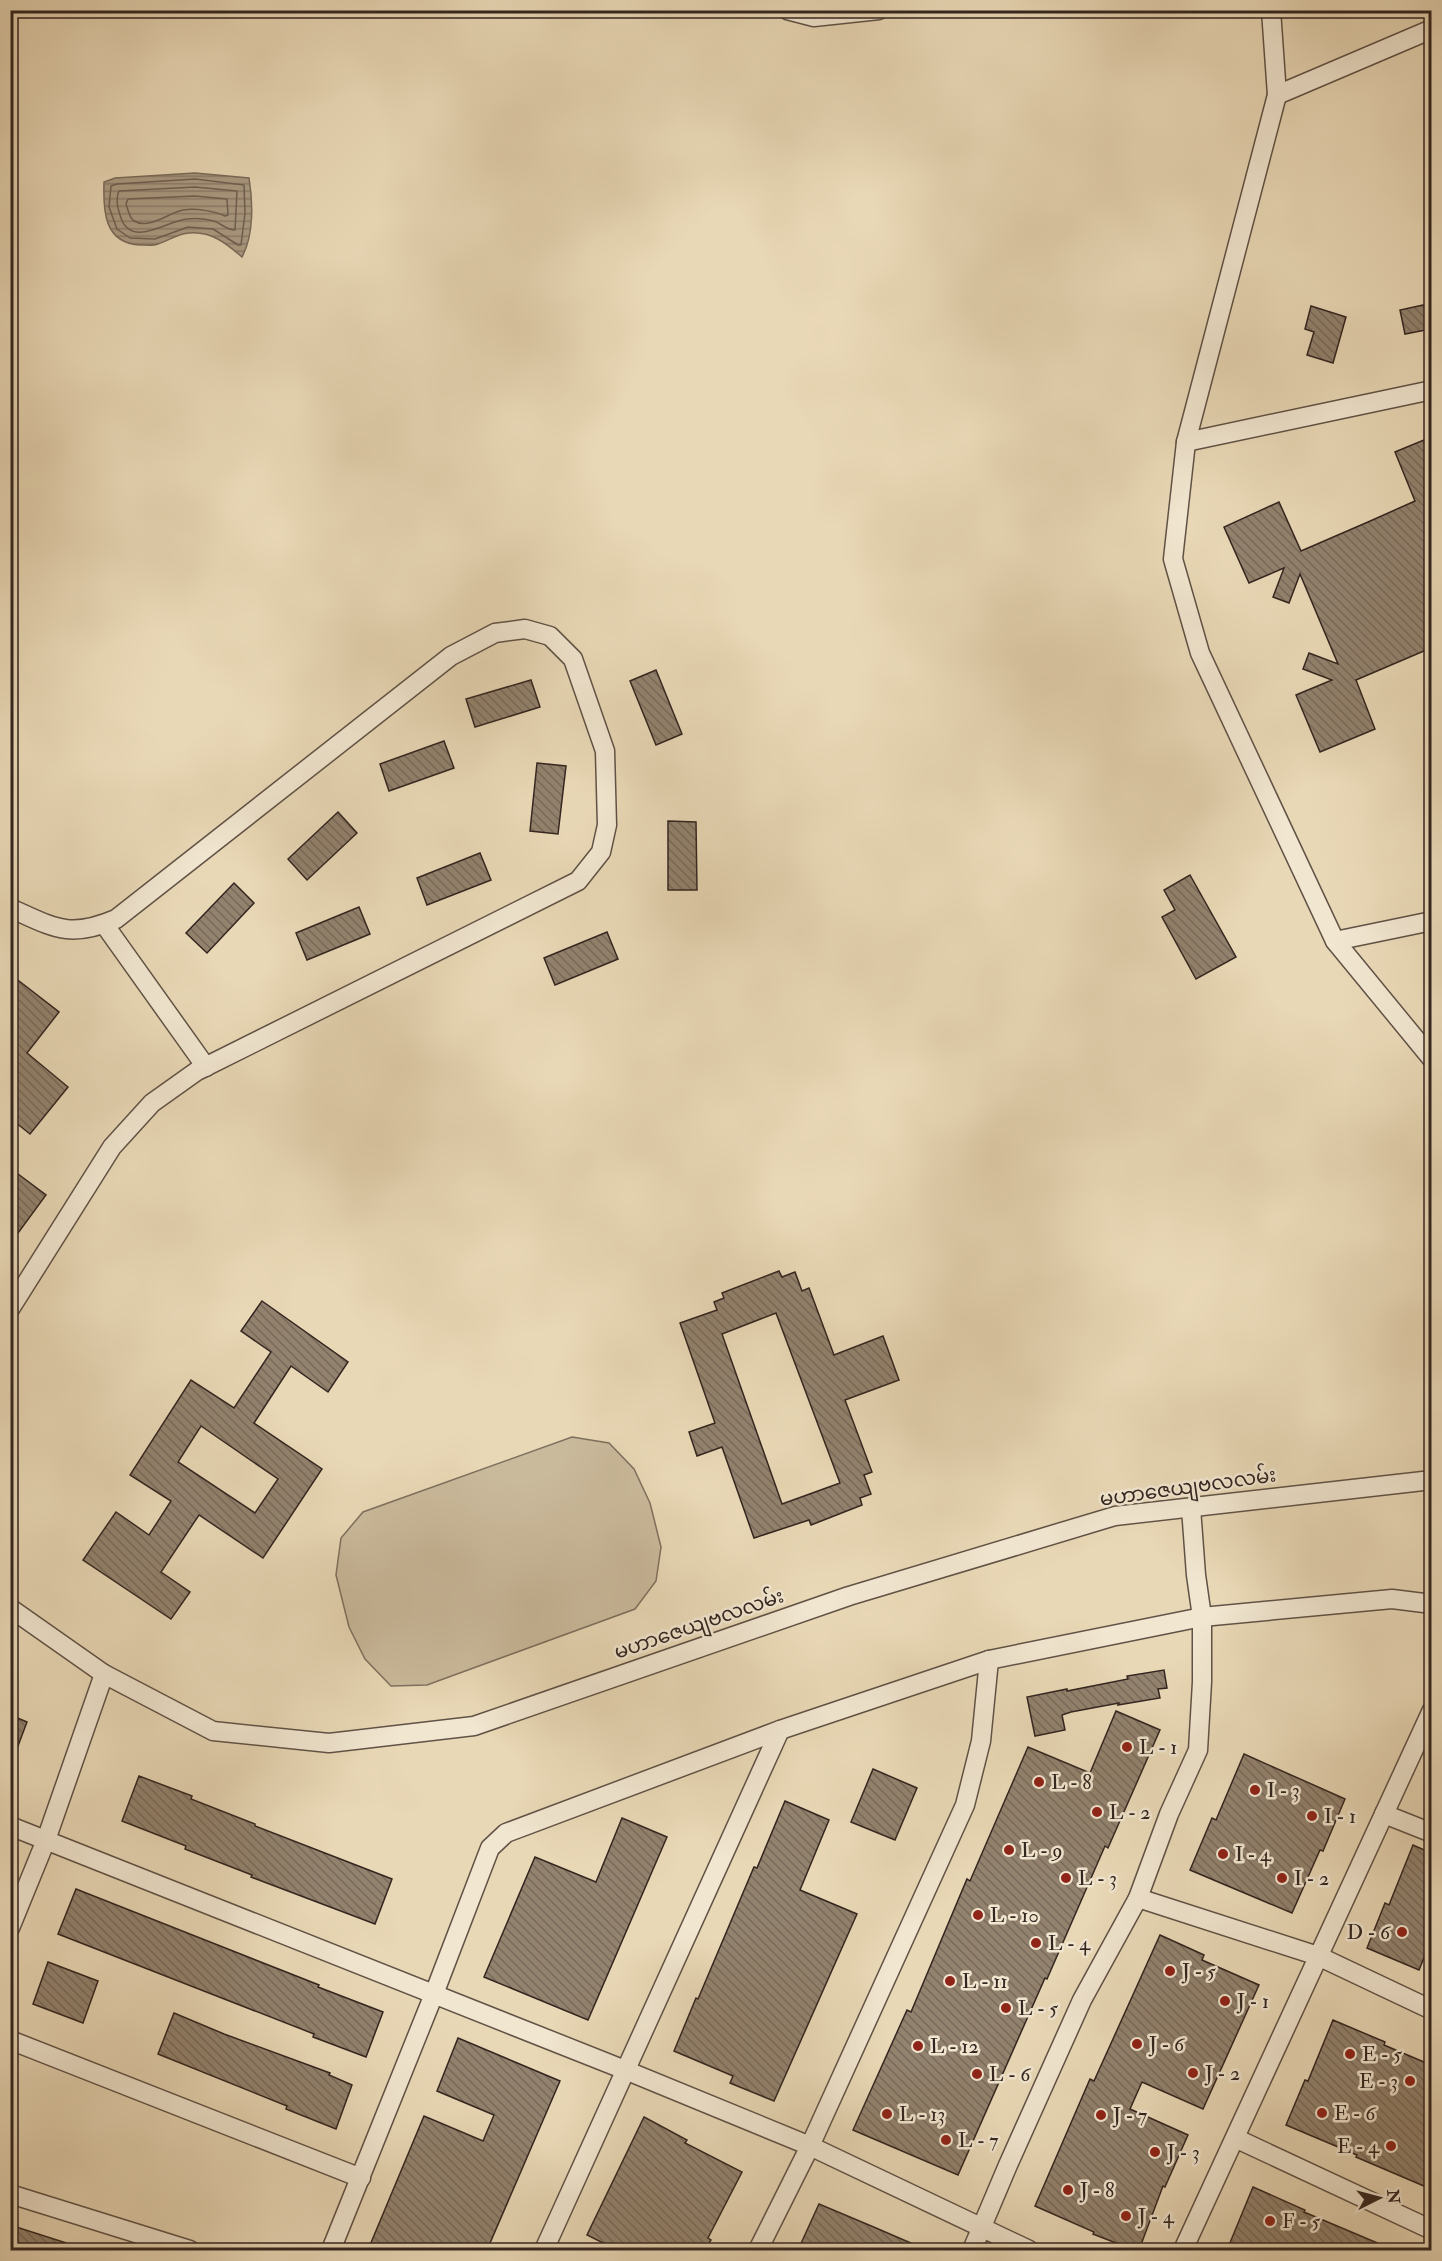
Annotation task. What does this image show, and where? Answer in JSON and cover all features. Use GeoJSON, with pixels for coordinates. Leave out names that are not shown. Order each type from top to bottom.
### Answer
{"type":"FeatureCollection","features":[{"type":"Feature","properties":{"kind":"street"},"geometry":{"type":"LineString","coordinates":[[787,10],[814,17],[879,10]]}},
{"type":"Feature","properties":{"kind":"street"},"geometry":{"type":"LineString","coordinates":[[1271,10],[1277,95],[1186,442],[1173,559],[1200,653],[1335,942],[1431,1059]]}},
{"type":"Feature","properties":{"kind":"street"},"geometry":{"type":"LineString","coordinates":[[1277,95],[1431,29]]}},
{"type":"Feature","properties":{"kind":"street"},"geometry":{"type":"LineString","coordinates":[[1186,442],[1431,390]]}},
{"type":"Feature","properties":{"kind":"street"},"geometry":{"type":"LineString","coordinates":[[10,908],[60,929],[91,929],[116,919],[451,656],[495,633],[525,630],[550,636],[573,659],[604,751],[607,825],[601,852],[578,881],[206,1067],[152,1103],[112,1147],[10,1309]]}},
{"type":"Feature","properties":{"kind":"street"},"geometry":{"type":"LineString","coordinates":[[1335,942],[1431,921]]}},
{"type":"Feature","properties":{"kind":"street"},"geometry":{"type":"LineString","coordinates":[[104,924],[206,1067]]}},
{"type":"Feature","properties":{"kind":"street","name":"မဟာဇေယျဗလလမ်း"},"geometry":{"type":"LineString","coordinates":[[10,1608],[104,1674],[213,1731],[329,1743],[474,1726],[849,1596],[1115,1516],[1431,1480]]}},
{"type":"Feature","properties":{"kind":"street"},"geometry":{"type":"LineString","coordinates":[[972,2250],[1083,2000],[1138,1898],[1169,1814],[1198,1750],[1202,1682],[1202,1617],[1191,1508]]}},
{"type":"Feature","properties":{"kind":"street"},"geometry":{"type":"LineString","coordinates":[[331,2250],[490,1848],[506,1833],[780,1730],[989,1660],[1202,1617],[1392,1599],[1431,1604]]}},
{"type":"Feature","properties":{"kind":"street"},"geometry":{"type":"LineString","coordinates":[[758,2250],[810,2146],[964,1805],[981,1742],[989,1660]]}},
{"type":"Feature","properties":{"kind":"street"},"geometry":{"type":"LineString","coordinates":[[10,1928],[46,1840],[104,1674]]}},
{"type":"Feature","properties":{"kind":"street"},"geometry":{"type":"LineString","coordinates":[[1183,2250],[1431,1710]]}},
{"type":"Feature","properties":{"kind":"street"},"geometry":{"type":"LineString","coordinates":[[544,2250],[780,1730]]}},
{"type":"Feature","properties":{"kind":"street"},"geometry":{"type":"LineString","coordinates":[[1384,1814],[1431,1833]]}},
{"type":"Feature","properties":{"kind":"street"},"geometry":{"type":"LineString","coordinates":[[10,1826],[625,2070],[810,2146],[1029,2250]]}},
{"type":"Feature","properties":{"kind":"street"},"geometry":{"type":"LineString","coordinates":[[1138,1898],[1318,1956],[1431,2010]]}},
{"type":"Feature","properties":{"kind":"street"},"geometry":{"type":"LineString","coordinates":[[10,2040],[361,2178]]}},
{"type":"Feature","properties":{"kind":"street"},"geometry":{"type":"LineString","coordinates":[[1235,2138],[1431,2230]]}},
{"type":"Feature","properties":{"kind":"street"},"geometry":{"type":"LineString","coordinates":[[10,2194],[190,2250]]}},
{"type":"Feature","properties":{"kind":"shaded area"},"geometry":{"type":"Polygon","coordinates":[[[572,1437],[609,1443],[634,1469],[650,1503],[661,1547],[656,1581],[635,1609],[427,1685],[391,1686],[365,1659],[349,1627],[336,1575],[341,1538],[363,1512],[572,1437]]]}},
{"type":"Feature","properties":{"kind":"water"},"geometry":{"type":"Polygon","coordinates":[[[195,173],[249,178],[252,218],[249,239],[242,257],[224,243],[204,234],[185,233],[156,245],[140,245],[128,243],[113,232],[105,214],[104,182],[115,178],[195,173]]]}},
{"type":"Feature","properties":{"kind":"building"},"geometry":{"type":"Polygon","coordinates":[[[1428,304],[1431,329],[1405,334],[1400,310],[1428,304]]]}},
{"type":"Feature","properties":{"kind":"building"},"geometry":{"type":"Polygon","coordinates":[[[1311,306],[1346,317],[1333,363],[1307,355],[1314,332],[1305,329],[1311,306]]]}},
{"type":"Feature","properties":{"kind":"building"},"geometry":{"type":"Polygon","coordinates":[[[1431,437],[1431,648],[1356,680],[1375,729],[1320,752],[1296,695],[1332,680],[1303,669],[1309,653],[1338,664],[1300,574],[1289,603],[1273,597],[1284,568],[1249,583],[1224,527],[1279,502],[1301,551],[1368,522],[1415,501],[1395,452],[1431,437]]]}},
{"type":"Feature","properties":{"kind":"building"},"geometry":{"type":"Polygon","coordinates":[[[656,670],[682,734],[656,745],[630,681],[656,670]]]}},
{"type":"Feature","properties":{"kind":"building"},"geometry":{"type":"Polygon","coordinates":[[[531,680],[540,707],[475,727],[466,699],[531,680]]]}},
{"type":"Feature","properties":{"kind":"building"},"geometry":{"type":"Polygon","coordinates":[[[444,741],[454,768],[389,791],[380,764],[444,741]]]}},
{"type":"Feature","properties":{"kind":"building"},"geometry":{"type":"Polygon","coordinates":[[[537,763],[566,766],[558,834],[530,831],[537,763]]]}},
{"type":"Feature","properties":{"kind":"building"},"geometry":{"type":"Polygon","coordinates":[[[338,812],[357,833],[307,880],[288,859],[338,812]]]}},
{"type":"Feature","properties":{"kind":"building"},"geometry":{"type":"Polygon","coordinates":[[[668,821],[696,822],[697,890],[668,890],[668,821]]]}},
{"type":"Feature","properties":{"kind":"building"},"geometry":{"type":"Polygon","coordinates":[[[480,853],[491,880],[427,905],[417,878],[480,853]]]}},
{"type":"Feature","properties":{"kind":"building"},"geometry":{"type":"Polygon","coordinates":[[[1190,875],[1236,957],[1196,979],[1162,917],[1175,910],[1164,890],[1190,875]]]}},
{"type":"Feature","properties":{"kind":"building"},"geometry":{"type":"Polygon","coordinates":[[[234,883],[254,903],[207,953],[186,933],[234,883]]]}},
{"type":"Feature","properties":{"kind":"building"},"geometry":{"type":"Polygon","coordinates":[[[359,907],[370,934],[307,960],[296,933],[359,907]]]}},
{"type":"Feature","properties":{"kind":"building"},"geometry":{"type":"Polygon","coordinates":[[[607,932],[618,959],[555,985],[544,958],[607,932]]]}},
{"type":"Feature","properties":{"kind":"building"},"geometry":{"type":"Polygon","coordinates":[[[10,974],[59,1012],[27,1053],[68,1087],[30,1134],[10,1118],[10,974]]]}},
{"type":"Feature","properties":{"kind":"building"},"geometry":{"type":"Polygon","coordinates":[[[10,1168],[46,1195],[10,1244],[10,1168]]]}},
{"type":"Feature","properties":{"kind":"building"},"geometry":{"type":"Polygon","coordinates":[[[779,1271],[782,1277],[795,1272],[802,1291],[809,1288],[834,1355],[883,1336],[899,1380],[845,1400],[872,1472],[864,1475],[871,1494],[860,1498],[862,1505],[811,1525],[809,1520],[754,1538],[722,1447],[697,1456],[689,1432],[715,1423],[680,1323],[717,1310],[714,1302],[724,1298],[722,1293],[779,1271]],[[776,1313],[722,1334],[782,1504],[840,1483],[776,1313]]]}},
{"type":"Feature","properties":{"kind":"building"},"geometry":{"type":"Polygon","coordinates":[[[262,1301],[348,1362],[328,1392],[291,1366],[254,1423],[322,1469],[263,1558],[199,1515],[161,1572],[190,1592],[171,1619],[83,1560],[116,1512],[149,1535],[171,1501],[130,1475],[191,1380],[234,1408],[271,1352],[241,1331],[262,1301]],[[201,1426],[178,1462],[255,1513],[278,1479],[201,1426]]]}},
{"type":"Feature","properties":{"kind":"building"},"geometry":{"type":"Polygon","coordinates":[[[1164,1670],[1167,1688],[1158,1689],[1160,1698],[1071,1712],[1062,1715],[1065,1730],[1035,1736],[1027,1697],[1128,1679],[1127,1676],[1164,1670]]]}},
{"type":"Feature","properties":{"kind":"building"},"geometry":{"type":"Polygon","coordinates":[[[1116,1711],[1160,1730],[1108,1848],[1105,1846],[1047,1979],[1045,1978],[958,2175],[853,2130],[907,2010],[911,2012],[967,1879],[970,1881],[1028,1747],[1090,1773],[1116,1711]]]}},
{"type":"Feature","properties":{"kind":"building"},"geometry":{"type":"Polygon","coordinates":[[[10,1715],[27,1722],[12,1762],[10,1762],[10,1715]]]}},
{"type":"Feature","properties":{"kind":"building"},"geometry":{"type":"Polygon","coordinates":[[[1244,1754],[1345,1799],[1323,1851],[1320,1850],[1292,1913],[1190,1870],[1212,1818],[1216,1820],[1244,1754]]]}},
{"type":"Feature","properties":{"kind":"building"},"geometry":{"type":"Polygon","coordinates":[[[873,1769],[917,1788],[895,1840],[851,1822],[873,1769]]]}},
{"type":"Feature","properties":{"kind":"building"},"geometry":{"type":"Polygon","coordinates":[[[139,1776],[192,1796],[191,1799],[255,1824],[255,1826],[392,1879],[375,1924],[251,1877],[252,1875],[185,1849],[186,1846],[122,1821],[139,1776]]]}},
{"type":"Feature","properties":{"kind":"building"},"geometry":{"type":"Polygon","coordinates":[[[785,1801],[829,1820],[800,1890],[857,1914],[774,2101],[730,2083],[733,2076],[674,2051],[785,1801]]]}},
{"type":"Feature","properties":{"kind":"building"},"geometry":{"type":"Polygon","coordinates":[[[622,1818],[667,1837],[588,2020],[484,1977],[535,1857],[596,1882],[622,1818]]]}},
{"type":"Feature","properties":{"kind":"building"},"geometry":{"type":"Polygon","coordinates":[[[1413,1845],[1431,1853],[1431,1940],[1419,1970],[1367,1948],[1385,1903],[1389,1905],[1413,1845]]]}},
{"type":"Feature","properties":{"kind":"building"},"geometry":{"type":"Polygon","coordinates":[[[76,1889],[383,2012],[366,2057],[313,2037],[314,2034],[58,1934],[76,1889]]]}},
{"type":"Feature","properties":{"kind":"building"},"geometry":{"type":"Polygon","coordinates":[[[1160,1935],[1204,1955],[1202,1960],[1259,1985],[1203,2109],[1142,2082],[1130,2109],[1188,2135],[1165,2187],[1163,2186],[1139,2250],[1134,2250],[1093,2234],[1094,2232],[1035,2206],[1090,2079],[1094,2081],[1160,1935]]]}},
{"type":"Feature","properties":{"kind":"building"},"geometry":{"type":"Polygon","coordinates":[[[48,1962],[98,1981],[83,2023],[33,2004],[48,1962]]]}},
{"type":"Feature","properties":{"kind":"building"},"geometry":{"type":"Polygon","coordinates":[[[174,2013],[330,2073],[329,2075],[352,2085],[336,2129],[286,2109],[287,2106],[158,2054],[174,2013]]]}},
{"type":"Feature","properties":{"kind":"building"},"geometry":{"type":"Polygon","coordinates":[[[1333,2020],[1431,2065],[1431,2189],[1286,2125],[1305,2080],[1308,2081],[1333,2020]]]}},
{"type":"Feature","properties":{"kind":"building"},"geometry":{"type":"Polygon","coordinates":[[[458,2038],[560,2081],[487,2250],[382,2250],[370,2245],[424,2116],[483,2141],[494,2115],[437,2091],[458,2038]]]}},
{"type":"Feature","properties":{"kind":"building"},"geometry":{"type":"Polygon","coordinates":[[[644,2117],[687,2140],[685,2143],[742,2172],[708,2238],[711,2240],[705,2250],[617,2250],[587,2235],[644,2117]]]}},
{"type":"Feature","properties":{"kind":"building"},"geometry":{"type":"Polygon","coordinates":[[[1253,2187],[1305,2210],[1304,2212],[1394,2250],[1227,2250],[1253,2187]]]}},
{"type":"Feature","properties":{"kind":"building"},"geometry":{"type":"Polygon","coordinates":[[[819,2204],[876,2228],[927,2250],[798,2250],[819,2204]]]}},
{"type":"Feature","properties":{"kind":"building"},"geometry":{"type":"Polygon","coordinates":[[[10,2225],[79,2247],[79,2250],[10,2250],[10,2225]]]}},
{"type":"Feature","properties":{"kind":"place","name":"L - 1"},"geometry":{"type":"Point","coordinates":[1127,1747]}},
{"type":"Feature","properties":{"kind":"place","name":"L - 8"},"geometry":{"type":"Point","coordinates":[1039,1782]}},
{"type":"Feature","properties":{"kind":"place","name":"I - 3"},"geometry":{"type":"Point","coordinates":[1255,1790]}},
{"type":"Feature","properties":{"kind":"place","name":"L - 2"},"geometry":{"type":"Point","coordinates":[1097,1812]}},
{"type":"Feature","properties":{"kind":"place","name":"I - 1"},"geometry":{"type":"Point","coordinates":[1312,1816]}},
{"type":"Feature","properties":{"kind":"place","name":"L - 9"},"geometry":{"type":"Point","coordinates":[1009,1850]}},
{"type":"Feature","properties":{"kind":"place","name":"I - 4"},"geometry":{"type":"Point","coordinates":[1223,1854]}},
{"type":"Feature","properties":{"kind":"place","name":"L - 3"},"geometry":{"type":"Point","coordinates":[1066,1878]}},
{"type":"Feature","properties":{"kind":"place","name":"I - 2"},"geometry":{"type":"Point","coordinates":[1282,1878]}},
{"type":"Feature","properties":{"kind":"place","name":"L - 10"},"geometry":{"type":"Point","coordinates":[978,1915]}},
{"type":"Feature","properties":{"kind":"place","name":"D - 6"},"geometry":{"type":"Point","coordinates":[1402,1932]}},
{"type":"Feature","properties":{"kind":"place","name":"L - 4"},"geometry":{"type":"Point","coordinates":[1036,1943]}},
{"type":"Feature","properties":{"kind":"place","name":"J - 5"},"geometry":{"type":"Point","coordinates":[1170,1971]}},
{"type":"Feature","properties":{"kind":"place","name":"L - 11"},"geometry":{"type":"Point","coordinates":[950,1981]}},
{"type":"Feature","properties":{"kind":"place","name":"J - 1"},"geometry":{"type":"Point","coordinates":[1225,2001]}},
{"type":"Feature","properties":{"kind":"place","name":"L - 5"},"geometry":{"type":"Point","coordinates":[1006,2008]}},
{"type":"Feature","properties":{"kind":"place","name":"J - 6"},"geometry":{"type":"Point","coordinates":[1137,2044]}},
{"type":"Feature","properties":{"kind":"place","name":"L - 12"},"geometry":{"type":"Point","coordinates":[918,2046]}},
{"type":"Feature","properties":{"kind":"place","name":"E - 5"},"geometry":{"type":"Point","coordinates":[1350,2054]}},
{"type":"Feature","properties":{"kind":"place","name":"J - 2"},"geometry":{"type":"Point","coordinates":[1193,2073]}},
{"type":"Feature","properties":{"kind":"place","name":"L - 6"},"geometry":{"type":"Point","coordinates":[977,2074]}},
{"type":"Feature","properties":{"kind":"place","name":"E - 3"},"geometry":{"type":"Point","coordinates":[1410,2081]}},
{"type":"Feature","properties":{"kind":"place","name":"E - 6"},"geometry":{"type":"Point","coordinates":[1322,2113]}},
{"type":"Feature","properties":{"kind":"place","name":"L - 13"},"geometry":{"type":"Point","coordinates":[887,2114]}},
{"type":"Feature","properties":{"kind":"place","name":"J - 7"},"geometry":{"type":"Point","coordinates":[1101,2115]}},
{"type":"Feature","properties":{"kind":"place","name":"L - 7"},"geometry":{"type":"Point","coordinates":[946,2140]}},
{"type":"Feature","properties":{"kind":"place","name":"E - 4"},"geometry":{"type":"Point","coordinates":[1391,2146]}},
{"type":"Feature","properties":{"kind":"place","name":"J - 3"},"geometry":{"type":"Point","coordinates":[1155,2152]}},
{"type":"Feature","properties":{"kind":"place","name":"J - 8"},"geometry":{"type":"Point","coordinates":[1068,2190]}},
{"type":"Feature","properties":{"kind":"place","name":"J - 4"},"geometry":{"type":"Point","coordinates":[1126,2216]}},
{"type":"Feature","properties":{"kind":"place","name":"F - 5"},"geometry":{"type":"Point","coordinates":[1270,2221]}}]}
